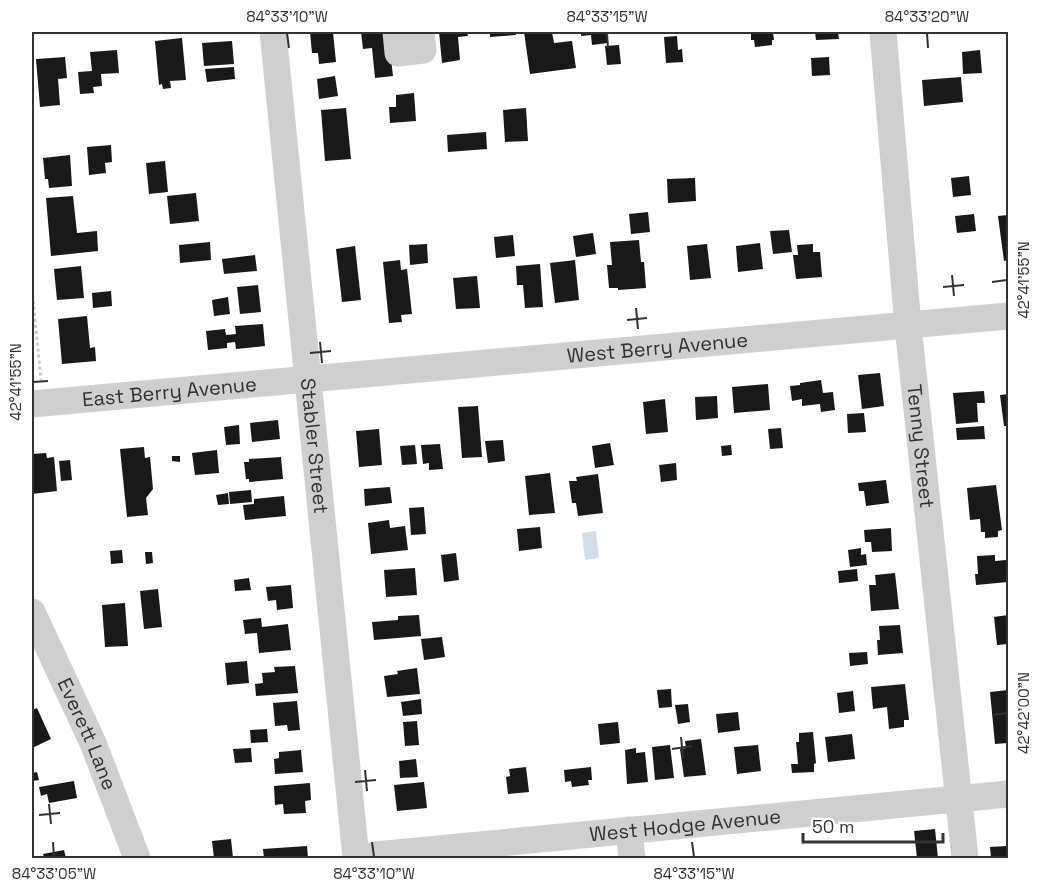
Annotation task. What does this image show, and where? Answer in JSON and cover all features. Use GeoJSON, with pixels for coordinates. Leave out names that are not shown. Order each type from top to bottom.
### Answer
{"type":"FeatureCollection","features":[{"type":"Feature","properties":{"kind":"street","name":"Stabler Street"},"geometry":{"type":"LineString","coordinates":[[273,32],[356,858]]}},
{"type":"Feature","properties":{"kind":"street"},"geometry":{"type":"LineString","coordinates":[[396,32],[398,53],[423,50],[421,32]]}},
{"type":"Feature","properties":{"kind":"street","name":"Tenny Street"},"geometry":{"type":"LineString","coordinates":[[883,32],[908,326],[965,858]]}},
{"type":"Feature","properties":{"kind":"street","name":"West Berry Avenue"},"geometry":{"type":"LineString","coordinates":[[309,380],[1008,316]]}},
{"type":"Feature","properties":{"kind":"street","name":"East Berry Avenue"},"geometry":{"type":"LineString","coordinates":[[36,395],[309,380]]}},
{"type":"Feature","properties":{"kind":"street","name":"Everett Lane"},"geometry":{"type":"LineString","coordinates":[[32,612],[93,743],[137,858]]}},
{"type":"Feature","properties":{"kind":"street","name":"West Hodge Avenue"},"geometry":{"type":"LineString","coordinates":[[365,858],[375,855],[1008,794]]}},
{"type":"Feature","properties":{"kind":"street"},"geometry":{"type":"LineString","coordinates":[[629,830],[632,858]]}},
{"type":"Feature","properties":{"kind":"path"},"geometry":{"type":"LineString","coordinates":[[32,289],[36,395]]}},
{"type":"Feature","properties":{"kind":"shaded area"},"geometry":{"type":"Polygon","coordinates":[[[596,531],[599,558],[585,560],[582,533],[596,531]]]}},
{"type":"Feature","properties":{"kind":"building"},"geometry":{"type":"Polygon","coordinates":[[[310,32],[333,32],[336,62],[319,64],[318,53],[312,53],[310,32]]]}},
{"type":"Feature","properties":{"kind":"building"},"geometry":{"type":"Polygon","coordinates":[[[361,32],[388,32],[393,76],[375,78],[372,48],[363,49],[361,32]]]}},
{"type":"Feature","properties":{"kind":"building"},"geometry":{"type":"Polygon","coordinates":[[[439,32],[467,32],[468,36],[458,37],[460,60],[442,63],[439,32]]]}},
{"type":"Feature","properties":{"kind":"building"},"geometry":{"type":"Polygon","coordinates":[[[490,32],[515,32],[516,35],[490,37],[490,32]]]}},
{"type":"Feature","properties":{"kind":"building"},"geometry":{"type":"Polygon","coordinates":[[[524,32],[552,32],[554,43],[572,41],[576,68],[530,74],[524,32]]]}},
{"type":"Feature","properties":{"kind":"building"},"geometry":{"type":"Polygon","coordinates":[[[581,32],[606,32],[608,43],[592,45],[591,35],[581,36],[581,32]]]}},
{"type":"Feature","properties":{"kind":"building"},"geometry":{"type":"Polygon","coordinates":[[[751,32],[773,32],[772,45],[755,47],[754,40],[751,40],[751,32]]]}},
{"type":"Feature","properties":{"kind":"building"},"geometry":{"type":"Polygon","coordinates":[[[815,32],[838,32],[839,39],[816,40],[815,32]]]}},
{"type":"Feature","properties":{"kind":"building"},"geometry":{"type":"Polygon","coordinates":[[[677,36],[678,50],[682,49],[683,62],[666,63],[664,37],[677,36]]]}},
{"type":"Feature","properties":{"kind":"building"},"geometry":{"type":"Polygon","coordinates":[[[182,38],[186,80],[170,81],[171,88],[163,89],[162,84],[159,85],[155,41],[182,38]]]}},
{"type":"Feature","properties":{"kind":"building"},"geometry":{"type":"Polygon","coordinates":[[[232,41],[234,64],[204,66],[202,43],[232,41]]]}},
{"type":"Feature","properties":{"kind":"building"},"geometry":{"type":"Polygon","coordinates":[[[619,45],[621,64],[607,65],[605,46],[619,45]]]}},
{"type":"Feature","properties":{"kind":"building"},"geometry":{"type":"Polygon","coordinates":[[[117,50],[119,73],[101,74],[102,86],[93,87],[94,93],[80,94],[78,72],[92,71],[90,52],[117,50]]]}},
{"type":"Feature","properties":{"kind":"building"},"geometry":{"type":"Polygon","coordinates":[[[980,50],[982,73],[963,74],[962,52],[980,50]]]}},
{"type":"Feature","properties":{"kind":"building"},"geometry":{"type":"Polygon","coordinates":[[[65,57],[67,78],[58,79],[60,105],[40,107],[36,59],[65,57]]]}},
{"type":"Feature","properties":{"kind":"building"},"geometry":{"type":"Polygon","coordinates":[[[829,57],[830,75],[812,76],[811,58],[829,57]]]}},
{"type":"Feature","properties":{"kind":"building"},"geometry":{"type":"Polygon","coordinates":[[[234,67],[235,79],[207,82],[205,69],[234,67]]]}},
{"type":"Feature","properties":{"kind":"building"},"geometry":{"type":"Polygon","coordinates":[[[335,76],[338,96],[319,99],[317,79],[335,76]]]}},
{"type":"Feature","properties":{"kind":"building"},"geometry":{"type":"Polygon","coordinates":[[[961,77],[963,102],[924,106],[922,80],[961,77]]]}},
{"type":"Feature","properties":{"kind":"building"},"geometry":{"type":"Polygon","coordinates":[[[414,93],[416,121],[390,123],[389,107],[396,107],[396,95],[414,93]]]}},
{"type":"Feature","properties":{"kind":"building"},"geometry":{"type":"Polygon","coordinates":[[[346,108],[351,159],[325,161],[321,110],[346,108]]]}},
{"type":"Feature","properties":{"kind":"building"},"geometry":{"type":"Polygon","coordinates":[[[526,108],[528,141],[505,142],[503,110],[526,108]]]}},
{"type":"Feature","properties":{"kind":"building"},"geometry":{"type":"Polygon","coordinates":[[[486,132],[487,149],[448,152],[447,135],[486,132]]]}},
{"type":"Feature","properties":{"kind":"building"},"geometry":{"type":"Polygon","coordinates":[[[111,145],[112,162],[105,163],[106,173],[89,175],[87,147],[111,145]]]}},
{"type":"Feature","properties":{"kind":"building"},"geometry":{"type":"Polygon","coordinates":[[[70,155],[72,186],[49,188],[48,179],[45,179],[43,158],[70,155]]]}},
{"type":"Feature","properties":{"kind":"building"},"geometry":{"type":"Polygon","coordinates":[[[165,161],[168,192],[149,194],[146,163],[165,161]]]}},
{"type":"Feature","properties":{"kind":"building"},"geometry":{"type":"Polygon","coordinates":[[[969,176],[971,195],[953,197],[951,178],[969,176]]]}},
{"type":"Feature","properties":{"kind":"building"},"geometry":{"type":"Polygon","coordinates":[[[695,178],[696,201],[668,203],[667,179],[695,178]]]}},
{"type":"Feature","properties":{"kind":"building"},"geometry":{"type":"Polygon","coordinates":[[[196,193],[199,221],[170,224],[167,196],[196,193]]]}},
{"type":"Feature","properties":{"kind":"building"},"geometry":{"type":"Polygon","coordinates":[[[73,196],[77,233],[97,231],[98,251],[51,256],[46,198],[73,196]]]}},
{"type":"Feature","properties":{"kind":"building"},"geometry":{"type":"Polygon","coordinates":[[[648,212],[650,232],[631,234],[629,214],[648,212]]]}},
{"type":"Feature","properties":{"kind":"building"},"geometry":{"type":"Polygon","coordinates":[[[974,214],[976,231],[957,233],[955,216],[974,214]]]}},
{"type":"Feature","properties":{"kind":"building"},"geometry":{"type":"Polygon","coordinates":[[[1008,215],[1008,260],[1004,261],[998,216],[1008,215]]]}},
{"type":"Feature","properties":{"kind":"building"},"geometry":{"type":"Polygon","coordinates":[[[789,230],[792,252],[773,254],[770,231],[789,230]]]}},
{"type":"Feature","properties":{"kind":"building"},"geometry":{"type":"Polygon","coordinates":[[[593,233],[596,254],[576,257],[573,236],[593,233]]]}},
{"type":"Feature","properties":{"kind":"building"},"geometry":{"type":"Polygon","coordinates":[[[513,235],[515,256],[496,258],[494,237],[513,235]]]}},
{"type":"Feature","properties":{"kind":"building"},"geometry":{"type":"Polygon","coordinates":[[[639,240],[646,288],[618,290],[618,288],[609,288],[607,265],[612,265],[610,242],[639,240]]]}},
{"type":"Feature","properties":{"kind":"building"},"geometry":{"type":"Polygon","coordinates":[[[210,242],[211,260],[180,263],[179,245],[210,242]]]}},
{"type":"Feature","properties":{"kind":"building"},"geometry":{"type":"Polygon","coordinates":[[[760,243],[763,269],[738,272],[736,246],[760,243]]]}},
{"type":"Feature","properties":{"kind":"building"},"geometry":{"type":"Polygon","coordinates":[[[427,244],[428,263],[410,265],[409,245],[427,244]]]}},
{"type":"Feature","properties":{"kind":"building"},"geometry":{"type":"Polygon","coordinates":[[[707,244],[711,278],[690,280],[687,246],[707,244]]]}},
{"type":"Feature","properties":{"kind":"building"},"geometry":{"type":"Polygon","coordinates":[[[813,244],[813,252],[820,252],[822,277],[796,279],[793,255],[798,255],[797,245],[813,244]]]}},
{"type":"Feature","properties":{"kind":"building"},"geometry":{"type":"Polygon","coordinates":[[[355,246],[361,300],[342,302],[336,249],[355,246]]]}},
{"type":"Feature","properties":{"kind":"building"},"geometry":{"type":"Polygon","coordinates":[[[255,255],[257,271],[224,274],[222,259],[255,255]]]}},
{"type":"Feature","properties":{"kind":"building"},"geometry":{"type":"Polygon","coordinates":[[[400,260],[401,270],[407,269],[412,314],[401,315],[402,322],[389,323],[383,262],[400,260]]]}},
{"type":"Feature","properties":{"kind":"building"},"geometry":{"type":"Polygon","coordinates":[[[575,260],[579,300],[555,303],[550,263],[575,260]]]}},
{"type":"Feature","properties":{"kind":"building"},"geometry":{"type":"Polygon","coordinates":[[[540,264],[543,307],[525,308],[523,285],[517,285],[516,266],[540,264]]]}},
{"type":"Feature","properties":{"kind":"building"},"geometry":{"type":"Polygon","coordinates":[[[81,266],[84,298],[57,300],[54,269],[81,266]]]}},
{"type":"Feature","properties":{"kind":"building"},"geometry":{"type":"Polygon","coordinates":[[[477,276],[480,308],[456,309],[453,278],[477,276]]]}},
{"type":"Feature","properties":{"kind":"building"},"geometry":{"type":"Polygon","coordinates":[[[258,285],[261,312],[240,314],[237,287],[258,285]]]}},
{"type":"Feature","properties":{"kind":"building"},"geometry":{"type":"Polygon","coordinates":[[[111,291],[112,306],[93,308],[92,293],[111,291]]]}},
{"type":"Feature","properties":{"kind":"building"},"geometry":{"type":"Polygon","coordinates":[[[228,297],[230,314],[214,316],[212,300],[228,297]]]}},
{"type":"Feature","properties":{"kind":"building"},"geometry":{"type":"Polygon","coordinates":[[[87,316],[90,348],[95,347],[96,361],[62,364],[58,319],[87,316]]]}},
{"type":"Feature","properties":{"kind":"building"},"geometry":{"type":"Polygon","coordinates":[[[263,324],[265,346],[236,349],[235,342],[227,343],[227,348],[208,350],[206,331],[225,329],[226,335],[236,334],[235,326],[263,324]]]}},
{"type":"Feature","properties":{"kind":"building"},"geometry":{"type":"Polygon","coordinates":[[[880,373],[884,406],[862,409],[858,375],[880,373]]]}},
{"type":"Feature","properties":{"kind":"building"},"geometry":{"type":"Polygon","coordinates":[[[821,380],[823,393],[833,392],[835,410],[821,412],[820,404],[802,406],[802,399],[792,401],[790,386],[821,380]]]}},
{"type":"Feature","properties":{"kind":"building"},"geometry":{"type":"Polygon","coordinates":[[[768,384],[770,410],[734,413],[732,387],[768,384]]]}},
{"type":"Feature","properties":{"kind":"building"},"geometry":{"type":"Polygon","coordinates":[[[984,391],[985,403],[977,403],[978,422],[956,424],[953,393],[984,391]]]}},
{"type":"Feature","properties":{"kind":"building"},"geometry":{"type":"Polygon","coordinates":[[[1008,394],[1008,426],[1004,426],[1000,395],[1008,394]]]}},
{"type":"Feature","properties":{"kind":"building"},"geometry":{"type":"Polygon","coordinates":[[[717,396],[718,418],[696,420],[695,397],[717,396]]]}},
{"type":"Feature","properties":{"kind":"building"},"geometry":{"type":"Polygon","coordinates":[[[665,399],[668,432],[646,434],[643,402],[665,399]]]}},
{"type":"Feature","properties":{"kind":"building"},"geometry":{"type":"Polygon","coordinates":[[[478,406],[482,457],[462,458],[458,407],[478,406]]]}},
{"type":"Feature","properties":{"kind":"building"},"geometry":{"type":"Polygon","coordinates":[[[864,413],[866,432],[848,433],[847,414],[864,413]]]}},
{"type":"Feature","properties":{"kind":"building"},"geometry":{"type":"Polygon","coordinates":[[[278,420],[280,439],[252,442],[250,423],[278,420]]]}},
{"type":"Feature","properties":{"kind":"building"},"geometry":{"type":"Polygon","coordinates":[[[239,425],[240,444],[226,445],[224,427],[239,425]]]}},
{"type":"Feature","properties":{"kind":"building"},"geometry":{"type":"Polygon","coordinates":[[[984,426],[985,439],[957,440],[956,428],[984,426]]]}},
{"type":"Feature","properties":{"kind":"building"},"geometry":{"type":"Polygon","coordinates":[[[781,428],[783,448],[770,449],[768,429],[781,428]]]}},
{"type":"Feature","properties":{"kind":"building"},"geometry":{"type":"Polygon","coordinates":[[[379,429],[382,465],[359,467],[356,431],[379,429]]]}},
{"type":"Feature","properties":{"kind":"building"},"geometry":{"type":"Polygon","coordinates":[[[503,440],[505,461],[488,463],[485,441],[503,440]]]}},
{"type":"Feature","properties":{"kind":"building"},"geometry":{"type":"Polygon","coordinates":[[[610,443],[614,465],[595,468],[592,446],[610,443]]]}},
{"type":"Feature","properties":{"kind":"building"},"geometry":{"type":"Polygon","coordinates":[[[440,444],[443,469],[429,470],[429,463],[423,464],[421,445],[440,444]]]}},
{"type":"Feature","properties":{"kind":"building"},"geometry":{"type":"Polygon","coordinates":[[[415,445],[417,464],[402,465],[400,446],[415,445]]]}},
{"type":"Feature","properties":{"kind":"building"},"geometry":{"type":"Polygon","coordinates":[[[731,445],[732,455],[722,456],[721,446],[731,445]]]}},
{"type":"Feature","properties":{"kind":"building"},"geometry":{"type":"Polygon","coordinates":[[[144,447],[145,458],[150,457],[153,489],[146,498],[148,515],[127,517],[120,449],[144,447]]]}},
{"type":"Feature","properties":{"kind":"building"},"geometry":{"type":"Polygon","coordinates":[[[217,450],[219,473],[195,475],[192,453],[217,450]]]}},
{"type":"Feature","properties":{"kind":"building"},"geometry":{"type":"Polygon","coordinates":[[[46,453],[47,458],[54,457],[57,491],[32,494],[32,454],[46,453]]]}},
{"type":"Feature","properties":{"kind":"building"},"geometry":{"type":"Polygon","coordinates":[[[172,456],[180,456],[180,462],[172,461],[172,456]]]}},
{"type":"Feature","properties":{"kind":"building"},"geometry":{"type":"Polygon","coordinates":[[[281,457],[283,479],[249,482],[249,479],[246,479],[244,462],[249,462],[249,459],[281,457]]]}},
{"type":"Feature","properties":{"kind":"building"},"geometry":{"type":"Polygon","coordinates":[[[70,460],[72,480],[61,481],[59,461],[70,460]]]}},
{"type":"Feature","properties":{"kind":"building"},"geometry":{"type":"Polygon","coordinates":[[[676,463],[677,480],[661,482],[659,465],[676,463]]]}},
{"type":"Feature","properties":{"kind":"building"},"geometry":{"type":"Polygon","coordinates":[[[550,473],[555,513],[529,515],[525,476],[550,473]]]}},
{"type":"Feature","properties":{"kind":"building"},"geometry":{"type":"Polygon","coordinates":[[[598,474],[603,513],[578,516],[576,503],[572,503],[569,481],[577,481],[576,477],[598,474]]]}},
{"type":"Feature","properties":{"kind":"building"},"geometry":{"type":"Polygon","coordinates":[[[886,480],[889,503],[866,506],[864,491],[859,491],[858,483],[886,480]]]}},
{"type":"Feature","properties":{"kind":"building"},"geometry":{"type":"Polygon","coordinates":[[[996,485],[1002,530],[998,531],[998,537],[985,538],[985,532],[981,532],[980,519],[970,520],[967,488],[996,485]]]}},
{"type":"Feature","properties":{"kind":"building"},"geometry":{"type":"Polygon","coordinates":[[[390,487],[392,503],[365,506],[364,489],[390,487]]]}},
{"type":"Feature","properties":{"kind":"building"},"geometry":{"type":"Polygon","coordinates":[[[251,490],[252,502],[230,504],[229,492],[251,490]]]}},
{"type":"Feature","properties":{"kind":"building"},"geometry":{"type":"Polygon","coordinates":[[[228,493],[229,504],[218,505],[216,495],[228,493]]]}},
{"type":"Feature","properties":{"kind":"building"},"geometry":{"type":"Polygon","coordinates":[[[284,496],[286,516],[245,520],[243,505],[254,504],[254,499],[284,496]]]}},
{"type":"Feature","properties":{"kind":"building"},"geometry":{"type":"Polygon","coordinates":[[[424,507],[426,534],[411,535],[409,508],[424,507]]]}},
{"type":"Feature","properties":{"kind":"building"},"geometry":{"type":"Polygon","coordinates":[[[389,520],[390,528],[405,526],[408,550],[371,554],[368,523],[389,520]]]}},
{"type":"Feature","properties":{"kind":"building"},"geometry":{"type":"Polygon","coordinates":[[[540,527],[542,548],[519,551],[517,529],[540,527]]]}},
{"type":"Feature","properties":{"kind":"building"},"geometry":{"type":"Polygon","coordinates":[[[891,528],[892,551],[872,552],[871,542],[865,542],[864,530],[891,528]]]}},
{"type":"Feature","properties":{"kind":"building"},"geometry":{"type":"Polygon","coordinates":[[[861,548],[861,555],[866,554],[867,565],[850,567],[848,550],[861,548]]]}},
{"type":"Feature","properties":{"kind":"building"},"geometry":{"type":"Polygon","coordinates":[[[122,550],[123,563],[111,564],[110,551],[122,550]]]}},
{"type":"Feature","properties":{"kind":"building"},"geometry":{"type":"Polygon","coordinates":[[[145,552],[152,552],[153,563],[146,564],[145,552]]]}},
{"type":"Feature","properties":{"kind":"building"},"geometry":{"type":"Polygon","coordinates":[[[456,553],[459,580],[444,582],[441,555],[456,553]]]}},
{"type":"Feature","properties":{"kind":"building"},"geometry":{"type":"Polygon","coordinates":[[[995,555],[995,561],[1006,560],[1008,582],[976,585],[977,556],[995,555]]]}},
{"type":"Feature","properties":{"kind":"building"},"geometry":{"type":"Polygon","coordinates":[[[415,568],[417,595],[386,597],[384,570],[415,568]]]}},
{"type":"Feature","properties":{"kind":"building"},"geometry":{"type":"Polygon","coordinates":[[[857,569],[858,581],[839,583],[838,571],[857,569]]]}},
{"type":"Feature","properties":{"kind":"building"},"geometry":{"type":"Polygon","coordinates":[[[895,573],[899,609],[871,611],[869,585],[876,585],[875,575],[895,573]]]}},
{"type":"Feature","properties":{"kind":"building"},"geometry":{"type":"Polygon","coordinates":[[[249,578],[251,590],[235,591],[234,580],[249,578]]]}},
{"type":"Feature","properties":{"kind":"building"},"geometry":{"type":"Polygon","coordinates":[[[291,585],[293,608],[277,610],[276,600],[268,601],[266,587],[291,585]]]}},
{"type":"Feature","properties":{"kind":"building"},"geometry":{"type":"Polygon","coordinates":[[[158,589],[162,627],[144,629],[140,591],[158,589]]]}},
{"type":"Feature","properties":{"kind":"building"},"geometry":{"type":"Polygon","coordinates":[[[125,603],[128,646],[105,647],[102,605],[125,603]]]}},
{"type":"Feature","properties":{"kind":"building"},"geometry":{"type":"Polygon","coordinates":[[[419,615],[421,636],[374,640],[372,622],[398,620],[398,616],[419,615]]]}},
{"type":"Feature","properties":{"kind":"building"},"geometry":{"type":"Polygon","coordinates":[[[1008,615],[1008,644],[997,645],[994,617],[1008,615]]]}},
{"type":"Feature","properties":{"kind":"building"},"geometry":{"type":"Polygon","coordinates":[[[261,618],[262,627],[288,624],[291,650],[259,653],[257,633],[245,634],[243,620],[261,618]]]}},
{"type":"Feature","properties":{"kind":"building"},"geometry":{"type":"Polygon","coordinates":[[[900,625],[903,653],[878,655],[879,626],[900,625]]]}},
{"type":"Feature","properties":{"kind":"building"},"geometry":{"type":"Polygon","coordinates":[[[442,637],[445,657],[424,660],[421,639],[442,637]]]}},
{"type":"Feature","properties":{"kind":"building"},"geometry":{"type":"Polygon","coordinates":[[[867,652],[868,664],[850,666],[849,653],[867,652]]]}},
{"type":"Feature","properties":{"kind":"building"},"geometry":{"type":"Polygon","coordinates":[[[247,661],[249,683],[227,685],[225,663],[247,661]]]}},
{"type":"Feature","properties":{"kind":"building"},"geometry":{"type":"Polygon","coordinates":[[[295,666],[298,693],[256,696],[255,684],[263,683],[262,673],[275,672],[274,667],[295,666]]]}},
{"type":"Feature","properties":{"kind":"building"},"geometry":{"type":"Polygon","coordinates":[[[417,668],[420,694],[387,697],[384,676],[417,668]]]}},
{"type":"Feature","properties":{"kind":"building"},"geometry":{"type":"Polygon","coordinates":[[[905,684],[909,720],[904,720],[904,727],[889,729],[887,707],[873,709],[871,687],[905,684]]]}},
{"type":"Feature","properties":{"kind":"building"},"geometry":{"type":"Polygon","coordinates":[[[671,689],[672,707],[659,708],[657,690],[671,689]]]}},
{"type":"Feature","properties":{"kind":"building"},"geometry":{"type":"Polygon","coordinates":[[[1008,690],[1008,743],[995,744],[990,692],[1008,690]]]}},
{"type":"Feature","properties":{"kind":"building"},"geometry":{"type":"Polygon","coordinates":[[[853,691],[855,711],[839,713],[837,693],[853,691]]]}},
{"type":"Feature","properties":{"kind":"building"},"geometry":{"type":"Polygon","coordinates":[[[421,699],[422,714],[403,716],[401,702],[421,699]]]}},
{"type":"Feature","properties":{"kind":"building"},"geometry":{"type":"Polygon","coordinates":[[[297,701],[300,730],[288,731],[287,725],[275,726],[273,703],[297,701]]]}},
{"type":"Feature","properties":{"kind":"building"},"geometry":{"type":"Polygon","coordinates":[[[688,704],[690,722],[678,724],[675,705],[688,704]]]}},
{"type":"Feature","properties":{"kind":"building"},"geometry":{"type":"Polygon","coordinates":[[[37,708],[51,739],[32,748],[32,710],[37,708]]]}},
{"type":"Feature","properties":{"kind":"building"},"geometry":{"type":"Polygon","coordinates":[[[738,712],[740,730],[718,733],[716,714],[738,712]]]}},
{"type":"Feature","properties":{"kind":"building"},"geometry":{"type":"Polygon","coordinates":[[[417,721],[419,745],[405,746],[403,722],[417,721]]]}},
{"type":"Feature","properties":{"kind":"building"},"geometry":{"type":"Polygon","coordinates":[[[618,722],[620,743],[600,745],[598,724],[618,722]]]}},
{"type":"Feature","properties":{"kind":"building"},"geometry":{"type":"Polygon","coordinates":[[[267,729],[268,742],[251,743],[250,730],[267,729]]]}},
{"type":"Feature","properties":{"kind":"building"},"geometry":{"type":"Polygon","coordinates":[[[813,732],[816,763],[814,772],[792,773],[791,764],[798,764],[796,742],[799,742],[799,733],[813,732]]]}},
{"type":"Feature","properties":{"kind":"building"},"geometry":{"type":"Polygon","coordinates":[[[852,734],[855,759],[828,762],[825,737],[852,734]]]}},
{"type":"Feature","properties":{"kind":"building"},"geometry":{"type":"Polygon","coordinates":[[[701,739],[706,775],[684,777],[680,749],[686,748],[685,741],[701,739]]]}},
{"type":"Feature","properties":{"kind":"building"},"geometry":{"type":"Polygon","coordinates":[[[670,745],[674,778],[655,780],[652,747],[670,745]]]}},
{"type":"Feature","properties":{"kind":"building"},"geometry":{"type":"Polygon","coordinates":[[[758,745],[761,771],[737,774],[734,747],[758,745]]]}},
{"type":"Feature","properties":{"kind":"building"},"geometry":{"type":"Polygon","coordinates":[[[251,748],[252,762],[235,763],[233,749],[251,748]]]}},
{"type":"Feature","properties":{"kind":"building"},"geometry":{"type":"Polygon","coordinates":[[[636,748],[636,753],[645,752],[648,782],[627,784],[625,750],[636,748]]]}},
{"type":"Feature","properties":{"kind":"building"},"geometry":{"type":"Polygon","coordinates":[[[301,750],[303,772],[275,774],[274,759],[279,758],[279,752],[301,750]]]}},
{"type":"Feature","properties":{"kind":"building"},"geometry":{"type":"Polygon","coordinates":[[[416,759],[418,777],[400,778],[399,761],[416,759]]]}},
{"type":"Feature","properties":{"kind":"building"},"geometry":{"type":"Polygon","coordinates":[[[526,767],[529,792],[508,794],[506,777],[510,776],[509,769],[526,767]]]}},
{"type":"Feature","properties":{"kind":"building"},"geometry":{"type":"Polygon","coordinates":[[[591,767],[592,780],[588,780],[589,785],[572,787],[571,781],[565,782],[564,770],[591,767]]]}},
{"type":"Feature","properties":{"kind":"building"},"geometry":{"type":"Polygon","coordinates":[[[37,772],[39,780],[32,781],[32,773],[37,772]]]}},
{"type":"Feature","properties":{"kind":"building"},"geometry":{"type":"Polygon","coordinates":[[[74,781],[77,798],[49,803],[47,794],[41,796],[39,787],[74,781]]]}},
{"type":"Feature","properties":{"kind":"building"},"geometry":{"type":"Polygon","coordinates":[[[424,782],[427,808],[397,811],[394,785],[424,782]]]}},
{"type":"Feature","properties":{"kind":"building"},"geometry":{"type":"Polygon","coordinates":[[[310,783],[311,800],[305,801],[306,813],[284,814],[283,804],[275,805],[274,786],[310,783]]]}},
{"type":"Feature","properties":{"kind":"building"},"geometry":{"type":"Polygon","coordinates":[[[935,829],[938,858],[917,858],[914,831],[935,829]]]}},
{"type":"Feature","properties":{"kind":"building"},"geometry":{"type":"Polygon","coordinates":[[[231,839],[233,858],[214,858],[212,841],[231,839]]]}},
{"type":"Feature","properties":{"kind":"building"},"geometry":{"type":"Polygon","coordinates":[[[307,846],[308,858],[264,858],[263,849],[307,846]]]}},
{"type":"Feature","properties":{"kind":"building"},"geometry":{"type":"Polygon","coordinates":[[[1007,846],[1008,858],[991,858],[990,847],[1007,846]]]}},
{"type":"Feature","properties":{"kind":"building"},"geometry":{"type":"Polygon","coordinates":[[[64,850],[66,858],[44,858],[43,854],[64,850]]]}}]}
